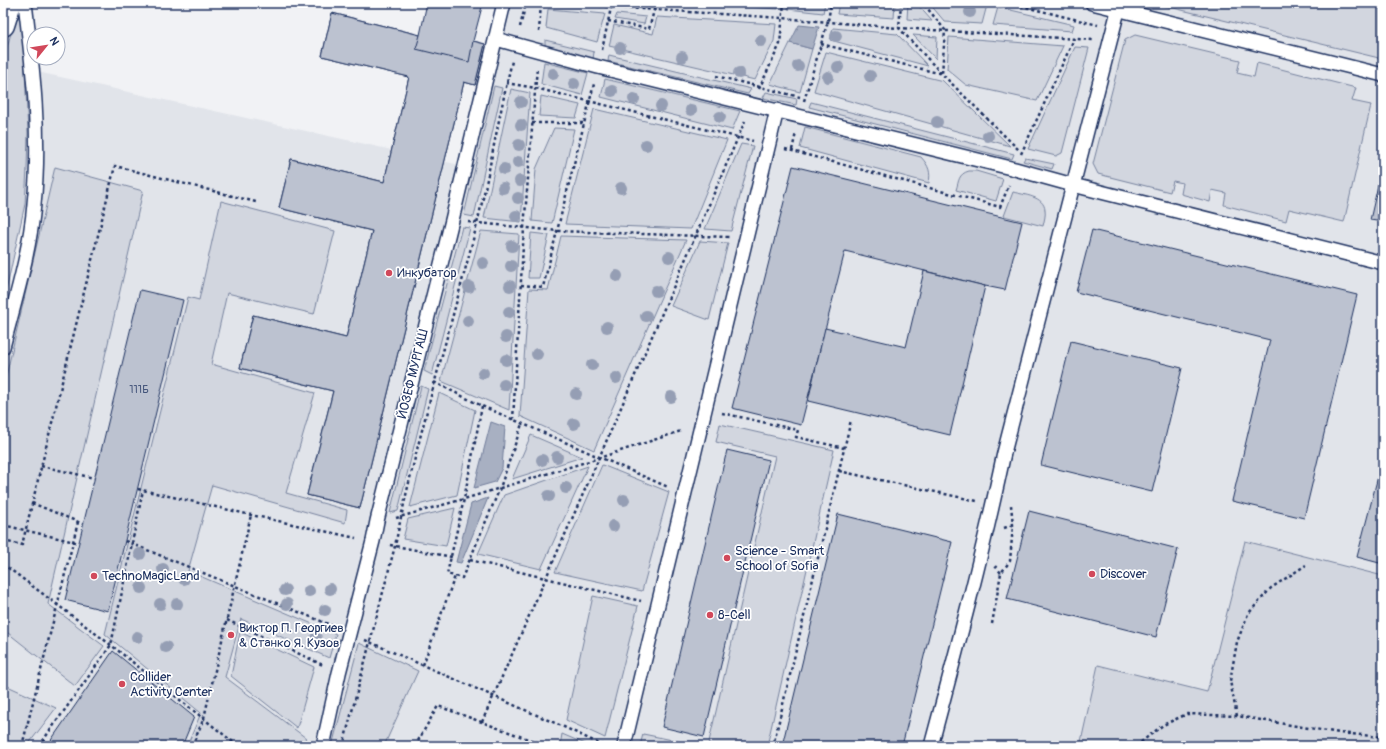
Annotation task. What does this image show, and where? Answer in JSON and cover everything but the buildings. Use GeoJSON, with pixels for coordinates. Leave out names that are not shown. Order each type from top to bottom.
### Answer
{"type":"FeatureCollection","features":[{"type":"Feature","properties":{"kind":"highway"},"geometry":{"type":"LineString","coordinates":[[3,26],[10,3]]}},
{"type":"Feature","properties":{"kind":"lane"},"geometry":{"type":"LineString","coordinates":[[3,347],[30,238],[37,170],[33,71],[25,3]]}},
{"type":"Feature","properties":{"kind":"lane","name":"ЙОЗЕФ МУРГАШ"},"geometry":{"type":"LineString","coordinates":[[323,746],[339,673],[373,541],[376,521],[452,220],[504,3]]}},
{"type":"Feature","properties":{"kind":"lane"},"geometry":{"type":"LineString","coordinates":[[1092,3],[1119,6],[1383,75]]}},
{"type":"Feature","properties":{"kind":"lane"},"geometry":{"type":"LineString","coordinates":[[931,746],[993,504],[1004,453],[1119,6]]}},
{"type":"Feature","properties":{"kind":"lane"},"geometry":{"type":"LineString","coordinates":[[496,39],[598,67],[1015,169],[1383,262]]}},
{"type":"Feature","properties":{"kind":"lane"},"geometry":{"type":"LineString","coordinates":[[624,746],[777,110]]}},
{"type":"Feature","properties":{"kind":"path"},"geometry":{"type":"LineString","coordinates":[[343,746],[477,223],[526,3]]}},
{"type":"Feature","properties":{"kind":"path"},"geometry":{"type":"LineString","coordinates":[[513,420],[524,228],[536,88],[541,3]]}},
{"type":"Feature","properties":{"kind":"path"},"geometry":{"type":"LineString","coordinates":[[569,3],[828,21],[899,28],[1111,41]]}},
{"type":"Feature","properties":{"kind":"path"},"geometry":{"type":"LineString","coordinates":[[521,285],[543,287],[585,123],[612,3]]}},
{"type":"Feature","properties":{"kind":"path"},"geometry":{"type":"LineString","coordinates":[[608,21],[649,29],[656,3]]}},
{"type":"Feature","properties":{"kind":"path"},"geometry":{"type":"LineString","coordinates":[[482,722],[599,458],[737,138],[780,44],[784,3]]}},
{"type":"Feature","properties":{"kind":"path"},"geometry":{"type":"LineString","coordinates":[[792,150],[800,116],[828,21],[831,3]]}},
{"type":"Feature","properties":{"kind":"path"},"geometry":{"type":"LineString","coordinates":[[901,3],[899,28],[942,74],[1022,153]]}},
{"type":"Feature","properties":{"kind":"path"},"geometry":{"type":"LineString","coordinates":[[923,3],[945,30],[942,74]]}},
{"type":"Feature","properties":{"kind":"path"},"geometry":{"type":"LineString","coordinates":[[1009,3],[1113,28]]}},
{"type":"Feature","properties":{"kind":"path"},"geometry":{"type":"LineString","coordinates":[[821,44],[942,74]]}},
{"type":"Feature","properties":{"kind":"path"},"geometry":{"type":"LineString","coordinates":[[486,79],[536,88],[768,145]]}},
{"type":"Feature","properties":{"kind":"path"},"geometry":{"type":"LineString","coordinates":[[532,123],[585,123]]}},
{"type":"Feature","properties":{"kind":"path"},"geometry":{"type":"LineString","coordinates":[[3,541],[22,545],[115,166],[256,202]]}},
{"type":"Feature","properties":{"kind":"path"},"geometry":{"type":"LineString","coordinates":[[452,220],[558,231],[746,238]]}},
{"type":"Feature","properties":{"kind":"path"},"geometry":{"type":"LineString","coordinates":[[414,373],[513,420],[684,494]]}},
{"type":"Feature","properties":{"kind":"path"},"geometry":{"type":"LineString","coordinates":[[482,406],[448,574],[462,578],[500,488],[522,424]]}},
{"type":"Feature","properties":{"kind":"path"},"geometry":{"type":"LineString","coordinates":[[704,409],[798,430],[796,437],[844,448]]}},
{"type":"Feature","properties":{"kind":"path"},"geometry":{"type":"LineString","coordinates":[[773,746],[851,420]]}},
{"type":"Feature","properties":{"kind":"path"},"geometry":{"type":"LineString","coordinates":[[376,521],[401,517],[464,500],[599,458],[701,424]]}},
{"type":"Feature","properties":{"kind":"path"},"geometry":{"type":"LineString","coordinates":[[41,466],[94,478]]}},
{"type":"Feature","properties":{"kind":"path"},"geometry":{"type":"LineString","coordinates":[[839,471],[993,504]]}},
{"type":"Feature","properties":{"kind":"path"},"geometry":{"type":"LineString","coordinates":[[138,489],[395,546],[452,556]]}},
{"type":"Feature","properties":{"kind":"path"},"geometry":{"type":"LineString","coordinates":[[39,746],[111,645],[143,490]]}},
{"type":"Feature","properties":{"kind":"path"},"geometry":{"type":"LineString","coordinates":[[992,624],[1001,573],[1010,561],[1013,526],[1011,498]]}},
{"type":"Feature","properties":{"kind":"path"},"geometry":{"type":"LineString","coordinates":[[32,503],[83,524]]}},
{"type":"Feature","properties":{"kind":"path"},"geometry":{"type":"LineString","coordinates":[[192,746],[204,718],[250,515]]}},
{"type":"Feature","properties":{"kind":"path"},"geometry":{"type":"LineString","coordinates":[[22,746],[78,522]]}},
{"type":"Feature","properties":{"kind":"path"},"geometry":{"type":"LineString","coordinates":[[3,525],[79,543]]}},
{"type":"Feature","properties":{"kind":"path"},"geometry":{"type":"LineString","coordinates":[[125,541],[349,633],[604,746]]}},
{"type":"Feature","properties":{"kind":"path"},"geometry":{"type":"LineString","coordinates":[[470,560],[658,605]]}},
{"type":"Feature","properties":{"kind":"path"},"geometry":{"type":"LineString","coordinates":[[3,564],[111,645],[238,746]]}},
{"type":"Feature","properties":{"kind":"path"},"geometry":{"type":"LineString","coordinates":[[1238,716],[1230,681],[1237,642],[1248,614],[1271,588],[1306,565]]}},
{"type":"Feature","properties":{"kind":"path"},"geometry":{"type":"LineString","coordinates":[[423,665],[455,576]]}},
{"type":"Feature","properties":{"kind":"path"},"geometry":{"type":"LineString","coordinates":[[227,620],[339,673]]}},
{"type":"Feature","properties":{"kind":"path"},"geometry":{"type":"LineString","coordinates":[[415,746],[438,706],[547,746]]}},
{"type":"Feature","properties":{"kind":"path"},"geometry":{"type":"LineString","coordinates":[[1136,746],[1163,725],[1187,714],[1238,716],[1339,733],[1383,737]]}},
{"type":"Feature","properties":{"kind":"shaded area"},"geometry":{"type":"Polygon","coordinates":[[[504,3],[1383,3],[1383,746],[3,746],[3,347],[30,238],[33,71],[465,166],[504,3]]]}},
{"type":"Feature","properties":{"kind":"shaded area"},"geometry":{"type":"Polygon","coordinates":[[[682,3],[778,3],[778,9],[682,3]]]}},
{"type":"Feature","properties":{"kind":"shaded area"},"geometry":{"type":"Polygon","coordinates":[[[789,3],[825,3],[823,13],[788,9],[789,3]]]}},
{"type":"Feature","properties":{"kind":"shaded area"},"geometry":{"type":"Polygon","coordinates":[[[839,3],[895,3],[894,18],[837,14],[839,3]]]}},
{"type":"Feature","properties":{"kind":"shaded area"},"geometry":{"type":"Polygon","coordinates":[[[908,3],[916,3],[932,21],[907,19],[908,3]]]}},
{"type":"Feature","properties":{"kind":"shaded area"},"geometry":{"type":"Polygon","coordinates":[[[929,3],[980,3],[987,5],[982,24],[945,22],[929,3]]]}},
{"type":"Feature","properties":{"kind":"shaded area"},"geometry":{"type":"Polygon","coordinates":[[[1153,3],[1383,3],[1383,59],[1153,3]]]}},
{"type":"Feature","properties":{"kind":"shaded area"},"geometry":{"type":"Polygon","coordinates":[[[998,7],[1074,25],[1072,31],[993,25],[998,7]]]}},
{"type":"Feature","properties":{"kind":"shaded area"},"geometry":{"type":"Polygon","coordinates":[[[548,9],[605,14],[597,42],[546,28],[548,9]]]}},
{"type":"Feature","properties":{"kind":"shaded area"},"geometry":{"type":"Polygon","coordinates":[[[617,14],[646,17],[644,24],[615,19],[617,14]]]}},
{"type":"Feature","properties":{"kind":"shaded area"},"geometry":{"type":"Polygon","coordinates":[[[19,15],[24,51],[28,133],[27,168],[25,204],[3,305],[3,62],[11,33],[19,15]]]}},
{"type":"Feature","properties":{"kind":"shaded area"},"geometry":{"type":"Polygon","coordinates":[[[657,17],[776,24],[774,41],[755,80],[609,46],[614,25],[653,34],[657,17]]]}},
{"type":"Feature","properties":{"kind":"shaded area"},"geometry":{"type":"Polygon","coordinates":[[[833,28],[897,34],[928,66],[830,40],[833,28]]]}},
{"type":"Feature","properties":{"kind":"shaded area"},"geometry":{"type":"Polygon","coordinates":[[[913,35],[937,37],[936,59],[913,35]]]}},
{"type":"Feature","properties":{"kind":"shaded area"},"geometry":{"type":"Polygon","coordinates":[[[1135,35],[1240,60],[1237,73],[1254,77],[1257,63],[1356,88],[1352,101],[1371,105],[1344,222],[1289,209],[1286,221],[1224,205],[1226,193],[1212,190],[1210,202],[1181,194],[1183,183],[1173,181],[1170,192],[1098,174],[1093,164],[1125,40],[1135,35]]]}},
{"type":"Feature","properties":{"kind":"shaded area"},"geometry":{"type":"Polygon","coordinates":[[[949,37],[1063,46],[1037,101],[966,85],[947,69],[949,37]]]}},
{"type":"Feature","properties":{"kind":"shaded area"},"geometry":{"type":"Polygon","coordinates":[[[545,40],[594,52],[593,59],[545,45],[545,40]]]}},
{"type":"Feature","properties":{"kind":"shaded area"},"geometry":{"type":"Polygon","coordinates":[[[790,43],[812,49],[800,92],[770,84],[790,43]]]}},
{"type":"Feature","properties":{"kind":"shaded area"},"geometry":{"type":"Polygon","coordinates":[[[1075,47],[1089,48],[1062,153],[1056,156],[1028,149],[1075,47]]]}},
{"type":"Feature","properties":{"kind":"shaded area"},"geometry":{"type":"Polygon","coordinates":[[[826,52],[943,81],[1010,146],[814,91],[826,52]]]}},
{"type":"Feature","properties":{"kind":"shaded area"},"geometry":{"type":"Polygon","coordinates":[[[609,55],[751,89],[748,94],[608,61],[609,55]]]}},
{"type":"Feature","properties":{"kind":"shaded area"},"geometry":{"type":"Polygon","coordinates":[[[544,62],[588,73],[582,95],[541,84],[544,62]]]}},
{"type":"Feature","properties":{"kind":"shaded area"},"geometry":{"type":"Polygon","coordinates":[[[605,79],[740,111],[732,130],[601,97],[605,79]]]}},
{"type":"Feature","properties":{"kind":"shaded area"},"geometry":{"type":"Polygon","coordinates":[[[494,86],[502,88],[474,217],[464,215],[494,86]]]}},
{"type":"Feature","properties":{"kind":"shaded area"},"geometry":{"type":"Polygon","coordinates":[[[511,89],[530,93],[521,222],[484,218],[511,89]]]}},
{"type":"Feature","properties":{"kind":"shaded area"},"geometry":{"type":"Polygon","coordinates":[[[766,92],[797,99],[796,105],[763,98],[766,92]]]}},
{"type":"Feature","properties":{"kind":"shaded area"},"geometry":{"type":"Polygon","coordinates":[[[541,96],[580,105],[576,118],[539,116],[541,96]]]}},
{"type":"Feature","properties":{"kind":"shaded area"},"geometry":{"type":"Polygon","coordinates":[[[811,102],[1014,154],[1012,159],[809,107],[811,102]]]}},
{"type":"Feature","properties":{"kind":"shaded area"},"geometry":{"type":"Polygon","coordinates":[[[594,109],[727,140],[691,229],[565,224],[594,109]]]}},
{"type":"Feature","properties":{"kind":"shaded area"},"geometry":{"type":"Polygon","coordinates":[[[805,127],[921,157],[929,169],[929,183],[800,148],[805,127]]]}},
{"type":"Feature","properties":{"kind":"shaded area"},"geometry":{"type":"Polygon","coordinates":[[[554,128],[574,129],[552,223],[532,221],[536,169],[554,128]]]}},
{"type":"Feature","properties":{"kind":"shaded area"},"geometry":{"type":"Polygon","coordinates":[[[741,144],[753,146],[731,231],[705,229],[741,144]]]}},
{"type":"Feature","properties":{"kind":"shaded area"},"geometry":{"type":"Polygon","coordinates":[[[1025,158],[1054,164],[1052,169],[1023,161],[1025,158]]]}},
{"type":"Feature","properties":{"kind":"shaded area"},"geometry":{"type":"Polygon","coordinates":[[[55,167],[143,191],[48,604],[104,646],[75,686],[3,629],[3,389],[55,167]]]}},
{"type":"Feature","properties":{"kind":"shaded area"},"geometry":{"type":"Polygon","coordinates":[[[976,171],[1003,179],[996,201],[956,190],[961,176],[965,172],[976,171]]]}},
{"type":"Feature","properties":{"kind":"shaded area"},"geometry":{"type":"Polygon","coordinates":[[[1013,192],[1033,197],[1044,205],[1045,218],[1043,226],[1004,216],[1013,192]]]}},
{"type":"Feature","properties":{"kind":"shaded area"},"geometry":{"type":"Polygon","coordinates":[[[221,201],[335,231],[314,314],[227,293],[211,364],[315,393],[286,493],[347,510],[345,523],[212,485],[188,571],[336,634],[329,658],[241,619],[225,677],[306,738],[304,746],[187,746],[201,713],[105,634],[188,297],[199,300],[221,201]]]}},
{"type":"Feature","properties":{"kind":"shaded area"},"geometry":{"type":"Polygon","coordinates":[[[462,227],[470,228],[432,375],[424,371],[462,227]]]}},
{"type":"Feature","properties":{"kind":"shaded area"},"geometry":{"type":"Polygon","coordinates":[[[481,231],[519,234],[509,410],[441,381],[481,231]]]}},
{"type":"Feature","properties":{"kind":"shaded area"},"geometry":{"type":"Polygon","coordinates":[[[531,233],[549,235],[539,278],[528,278],[531,233]]]}},
{"type":"Feature","properties":{"kind":"shaded area"},"geometry":{"type":"Polygon","coordinates":[[[561,236],[686,240],[594,450],[520,416],[529,289],[548,290],[561,236]]]}},
{"type":"Feature","properties":{"kind":"shaded area"},"geometry":{"type":"Polygon","coordinates":[[[700,241],[728,243],[709,320],[671,306],[700,241]]]}},
{"type":"Feature","properties":{"kind":"shaded area"},"geometry":{"type":"Polygon","coordinates":[[[421,386],[428,389],[398,511],[390,513],[421,386]]]}},
{"type":"Feature","properties":{"kind":"shaded area"},"geometry":{"type":"Polygon","coordinates":[[[439,393],[475,410],[457,495],[410,507],[439,393]]]}},
{"type":"Feature","properties":{"kind":"shaded area"},"geometry":{"type":"Polygon","coordinates":[[[720,424],[834,450],[767,746],[708,746],[775,456],[716,442],[720,424]]]}},
{"type":"Feature","properties":{"kind":"shaded area"},"geometry":{"type":"Polygon","coordinates":[[[531,435],[582,457],[512,479],[531,435]]]}},
{"type":"Feature","properties":{"kind":"shaded area"},"geometry":{"type":"Polygon","coordinates":[[[602,465],[669,492],[642,591],[555,572],[602,465]]]}},
{"type":"Feature","properties":{"kind":"shaded area"},"geometry":{"type":"Polygon","coordinates":[[[588,466],[541,569],[478,554],[504,495],[588,466]]]}},
{"type":"Feature","properties":{"kind":"shaded area"},"geometry":{"type":"Polygon","coordinates":[[[455,508],[446,546],[403,539],[408,519],[455,508]]]}},
{"type":"Feature","properties":{"kind":"shaded area"},"geometry":{"type":"Polygon","coordinates":[[[1245,541],[1383,576],[1383,746],[1080,746],[1098,665],[1207,692],[1245,541]]]}},
{"type":"Feature","properties":{"kind":"shaded area"},"geometry":{"type":"Polygon","coordinates":[[[593,596],[638,606],[605,738],[566,720],[593,596]]]}},
{"type":"Feature","properties":{"kind":"shaded area"},"geometry":{"type":"Polygon","coordinates":[[[240,632],[314,667],[297,728],[231,676],[240,632]]]}},
{"type":"Feature","properties":{"kind":"shaded area"},"geometry":{"type":"Polygon","coordinates":[[[359,643],[418,671],[384,746],[332,746],[359,643]]]}},
{"type":"Feature","properties":{"kind":"shaded area"},"geometry":{"type":"Polygon","coordinates":[[[3,684],[56,708],[27,746],[3,746],[3,684]]]}},
{"type":"Feature","properties":{"kind":"shaded area"},"geometry":{"type":"Polygon","coordinates":[[[562,734],[590,746],[560,746],[562,734]]]}},
{"type":"Feature","properties":{"kind":"shaded area"},"geometry":{"type":"Polygon","coordinates":[[[643,734],[702,746],[640,746],[643,734]]]}},
{"type":"Feature","properties":{"kind":"water"},"geometry":{"type":"Polygon","coordinates":[[[799,25],[819,27],[812,49],[790,43],[799,25]]]}},
{"type":"Feature","properties":{"kind":"water"},"geometry":{"type":"Polygon","coordinates":[[[491,422],[505,427],[502,468],[495,482],[474,488],[491,422]]]}},
{"type":"Feature","properties":{"kind":"water"},"geometry":{"type":"Polygon","coordinates":[[[488,498],[461,563],[456,562],[471,504],[488,498]]]}},
{"type":"Feature","properties":{"kind":"place","name":"Инкубатор"},"geometry":{"type":"Point","coordinates":[389,273]}},
{"type":"Feature","properties":{"kind":"place","name":"Science - Smart School of Sofia"},"geometry":{"type":"Point","coordinates":[727,558]}},
{"type":"Feature","properties":{"kind":"place","name":"Discover"},"geometry":{"type":"Point","coordinates":[1092,574]}},
{"type":"Feature","properties":{"kind":"place","name":"TechnoMagicLand"},"geometry":{"type":"Point","coordinates":[94,576]}},
{"type":"Feature","properties":{"kind":"place","name":"8-Cell"},"geometry":{"type":"Point","coordinates":[710,615]}},
{"type":"Feature","properties":{"kind":"place","name":"Виктор П. Георгиев & Станко Я. Кузов"},"geometry":{"type":"Point","coordinates":[231,635]}},
{"type":"Feature","properties":{"kind":"place","name":"Collider Activity Center"},"geometry":{"type":"Point","coordinates":[122,684]}}]}
